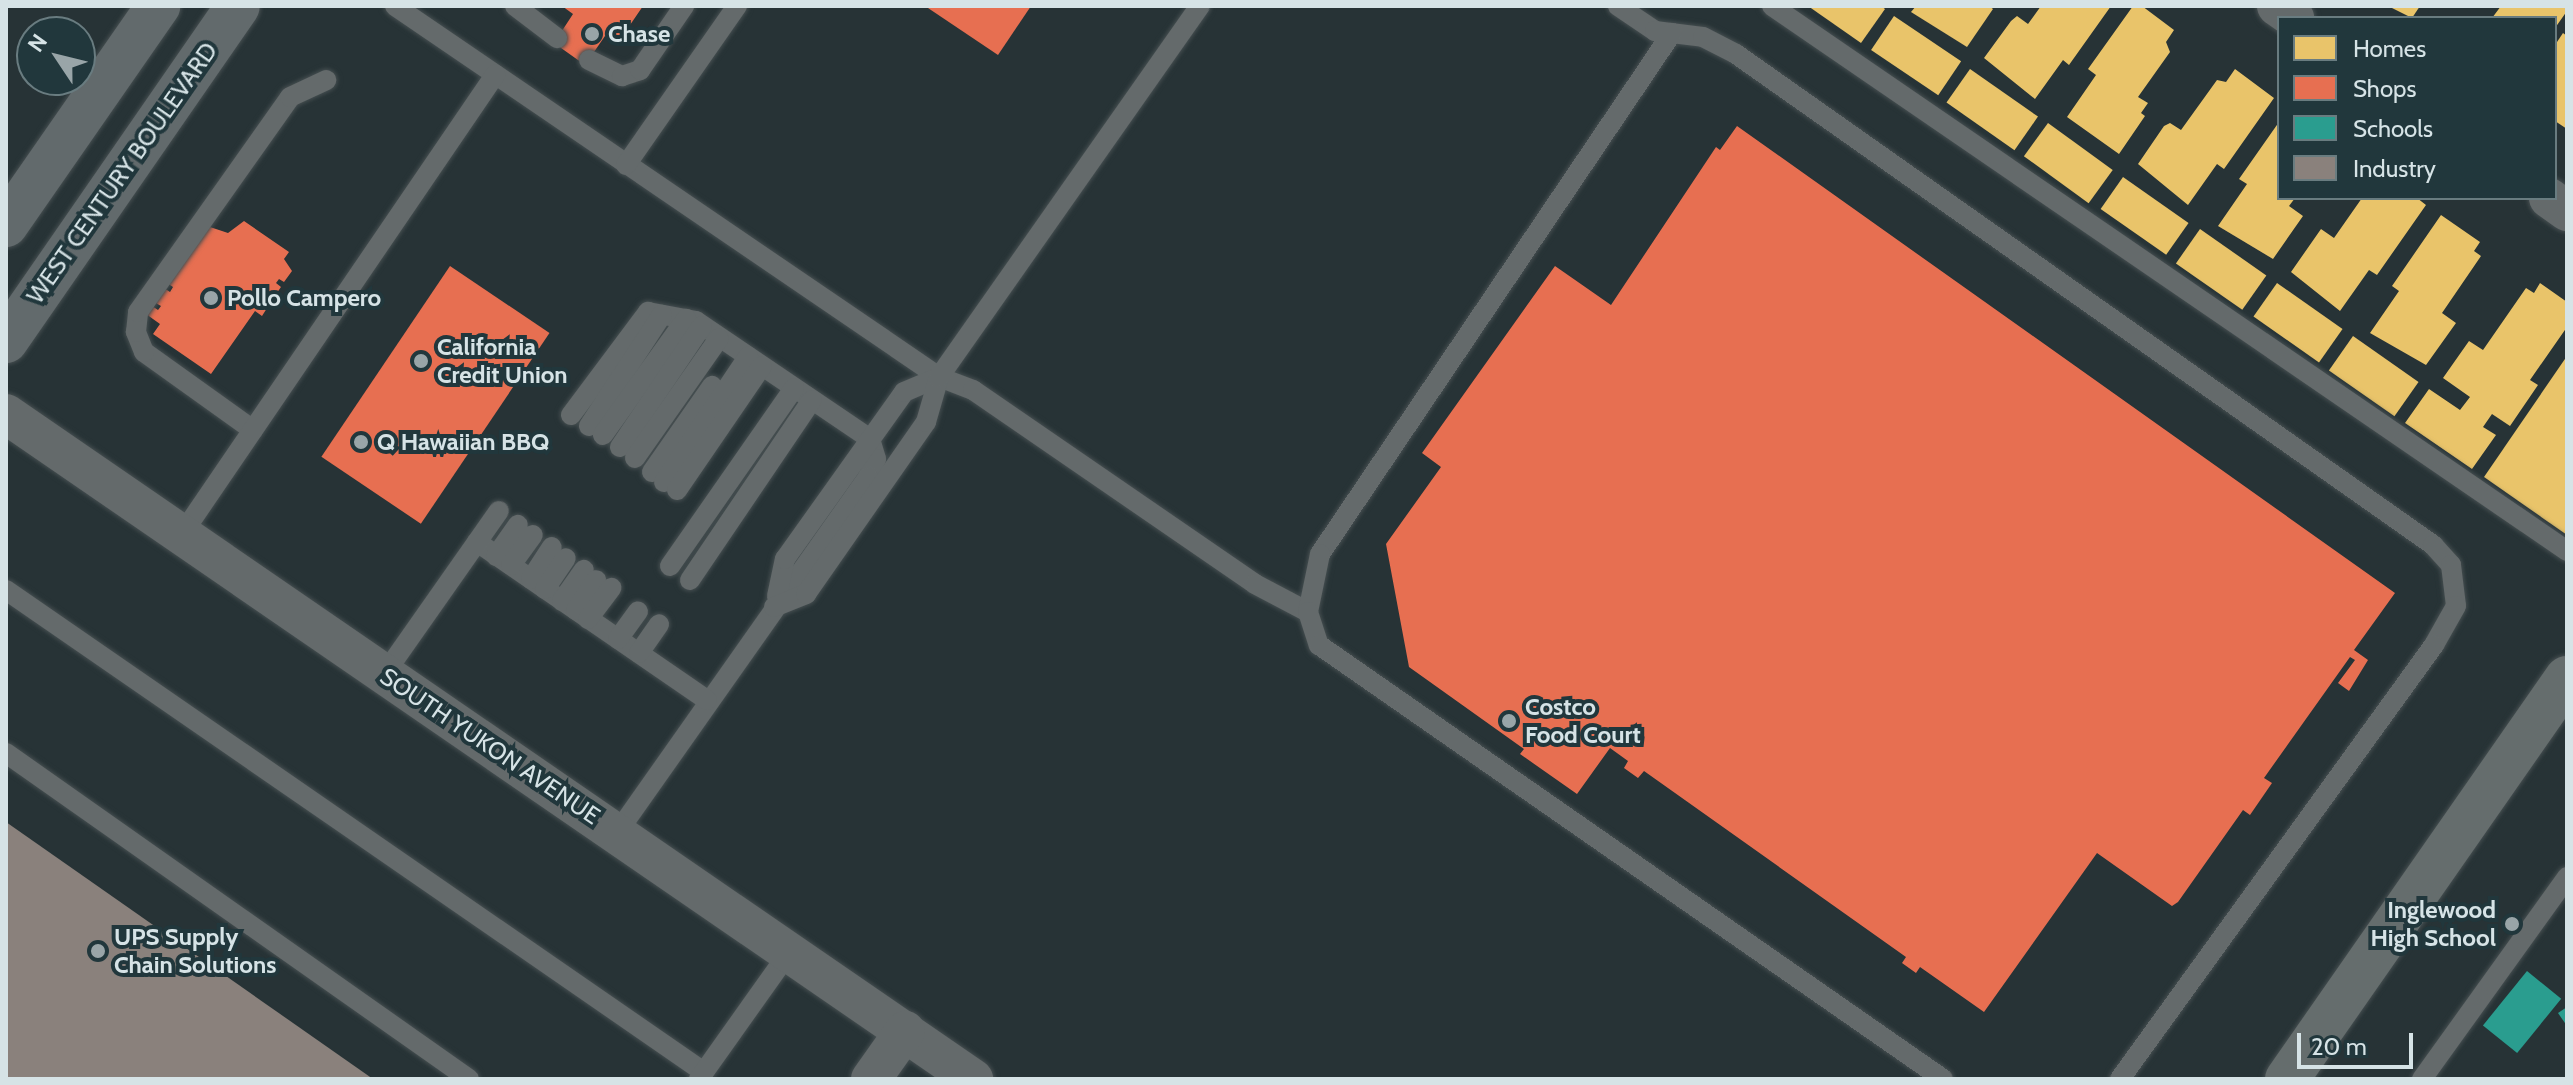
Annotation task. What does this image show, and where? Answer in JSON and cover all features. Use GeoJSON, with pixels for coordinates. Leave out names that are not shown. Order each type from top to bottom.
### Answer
{"type":"FeatureCollection","features":[{"type":"Feature","properties":{"kind":"main road"},"geometry":{"type":"LineString","coordinates":[[6,225],[158,6]]}},
{"type":"Feature","properties":{"kind":"main road","name":"WEST CENTURY BOULEVARD"},"geometry":{"type":"LineString","coordinates":[[6,341],[238,6]]}},
{"type":"Feature","properties":{"kind":"street","name":"SOUTH YUKON AVENUE"},"geometry":{"type":"LineString","coordinates":[[6,414],[973,1079]]}},
{"type":"Feature","properties":{"kind":"street"},"geometry":{"type":"LineString","coordinates":[[2287,1079],[2567,678]]}},
{"type":"Feature","properties":{"kind":"street"},"geometry":{"type":"LineString","coordinates":[[871,1079],[905,1031]]}},
{"type":"Feature","properties":{"kind":"lane"},"geometry":{"type":"LineString","coordinates":[[395,6],[939,377],[973,390],[1255,584],[1308,612]]}},
{"type":"Feature","properties":{"kind":"lane"},"geometry":{"type":"LineString","coordinates":[[515,6],[557,38]]}},
{"type":"Feature","properties":{"kind":"lane"},"geometry":{"type":"LineString","coordinates":[[589,60],[622,76],[640,70],[684,6]]}},
{"type":"Feature","properties":{"kind":"lane"},"geometry":{"type":"LineString","coordinates":[[626,165],[737,6]]}},
{"type":"Feature","properties":{"kind":"lane"},"geometry":{"type":"LineString","coordinates":[[774,607],[806,594],[926,422],[939,377],[1200,6]]}},
{"type":"Feature","properties":{"kind":"lane"},"geometry":{"type":"LineString","coordinates":[[1618,6],[1655,31],[1703,37],[1736,54],[2433,545],[2451,565],[2456,606],[2434,645],[2120,1079]]}},
{"type":"Feature","properties":{"kind":"lane"},"geometry":{"type":"LineString","coordinates":[[1772,6],[2567,551]]}},
{"type":"Feature","properties":{"kind":"lane"},"geometry":{"type":"LineString","coordinates":[[1672,33],[1320,554],[1308,612],[1319,645],[1943,1079]]}},
{"type":"Feature","properties":{"kind":"lane"},"geometry":{"type":"LineString","coordinates":[[182,534],[495,75]]}},
{"type":"Feature","properties":{"kind":"lane"},"geometry":{"type":"LineString","coordinates":[[253,430],[144,352],[136,332],[138,312],[290,97],[326,80]]}},
{"type":"Feature","properties":{"kind":"lane"},"geometry":{"type":"LineString","coordinates":[[702,328],[604,436],[662,315],[702,328],[870,439]]}},
{"type":"Feature","properties":{"kind":"lane"},"geometry":{"type":"LineString","coordinates":[[749,358],[664,481],[749,358]]}},
{"type":"Feature","properties":{"kind":"lane"},"geometry":{"type":"LineString","coordinates":[[617,833],[774,607],[785,559],[904,392],[939,377]]}},
{"type":"Feature","properties":{"kind":"lane"},"geometry":{"type":"LineString","coordinates":[[670,566],[794,388]]}},
{"type":"Feature","properties":{"kind":"lane"},"geometry":{"type":"LineString","coordinates":[[690,580],[812,400]]}},
{"type":"Feature","properties":{"kind":"lane"},"geometry":{"type":"LineString","coordinates":[[385,673],[499,511]]}},
{"type":"Feature","properties":{"kind":"lane"},"geometry":{"type":"LineString","coordinates":[[504,560],[526,530]]}},
{"type":"Feature","properties":{"kind":"lane"},"geometry":{"type":"LineString","coordinates":[[477,542],[707,700]]}},
{"type":"Feature","properties":{"kind":"lane"},"geometry":{"type":"LineString","coordinates":[[559,553],[561,600]]}},
{"type":"Feature","properties":{"kind":"lane"},"geometry":{"type":"LineString","coordinates":[[561,600],[597,579],[561,600]]}},
{"type":"Feature","properties":{"kind":"lane"},"geometry":{"type":"LineString","coordinates":[[6,590],[701,1076],[790,951]]}},
{"type":"Feature","properties":{"kind":"lane"},"geometry":{"type":"LineString","coordinates":[[618,639],[638,611]]}},
{"type":"Feature","properties":{"kind":"lane"},"geometry":{"type":"LineString","coordinates":[[639,653],[659,624]]}},
{"type":"Feature","properties":{"kind":"lane"},"geometry":{"type":"LineString","coordinates":[[6,753],[469,1079]]}},
{"type":"Feature","properties":{"kind":"lane"},"geometry":{"type":"LineString","coordinates":[[2422,1079],[2567,877]]}},
{"type":"Feature","properties":{"kind":"building: Homes"},"geometry":{"type":"Polygon","coordinates":[[[1808,6],[1881,6],[1885,9],[1861,43],[1808,6]]]}},
{"type":"Feature","properties":{"kind":"building: Homes"},"geometry":{"type":"Polygon","coordinates":[[[1916,6],[1989,6],[1993,9],[1967,47],[1911,12],[1916,6]]]}},
{"type":"Feature","properties":{"kind":"building: Homes"},"geometry":{"type":"Polygon","coordinates":[[[2041,6],[2111,6],[2069,65],[2063,60],[2035,99],[1984,58],[2011,21],[2017,16],[2028,24],[2041,6]]]}},
{"type":"Feature","properties":{"kind":"building: Homes"},"geometry":{"type":"Polygon","coordinates":[[[2133,6],[2142,6],[2174,30],[2166,42],[2170,52],[2138,97],[2148,103],[2141,113],[2145,116],[2119,154],[2067,117],[2096,75],[2088,69],[2133,6]]]}},
{"type":"Feature","properties":{"kind":"building: Homes"},"geometry":{"type":"Polygon","coordinates":[[[2388,6],[2420,6],[2413,16],[2388,6]]]}},
{"type":"Feature","properties":{"kind":"building: Homes"},"geometry":{"type":"Polygon","coordinates":[[[2501,6],[2567,6],[2557,25],[2557,16],[2494,16],[2501,6]]]}},
{"type":"Feature","properties":{"kind":"building: Homes"},"geometry":{"type":"Polygon","coordinates":[[[1894,16],[1961,61],[1938,95],[1871,50],[1894,16]]]}},
{"type":"Feature","properties":{"kind":"building: Homes"},"geometry":{"type":"Polygon","coordinates":[[[2563,33],[2567,36],[2567,129],[2557,122],[2557,42],[2563,33]]]}},
{"type":"Feature","properties":{"kind":"building: Homes"},"geometry":{"type":"Polygon","coordinates":[[[1970,69],[2038,117],[2014,150],[1946,103],[1970,69]]]}},
{"type":"Feature","properties":{"kind":"building: Homes"},"geometry":{"type":"Polygon","coordinates":[[[2235,69],[2274,98],[2224,169],[2217,164],[2188,205],[2138,164],[2164,126],[2170,123],[2181,130],[2217,80],[2226,82],[2235,69]]]}},
{"type":"Feature","properties":{"kind":"building: Homes"},"geometry":{"type":"Polygon","coordinates":[[[2048,123],[2113,170],[2089,203],[2024,156],[2048,123]]]}},
{"type":"Feature","properties":{"kind":"building: Homes"},"geometry":{"type":"Polygon","coordinates":[[[2277,125],[2277,200],[2294,200],[2289,206],[2303,216],[2273,259],[2218,226],[2247,184],[2239,179],[2277,125]]]}},
{"type":"Feature","properties":{"kind":"building: Homes"},"geometry":{"type":"Polygon","coordinates":[[[2123,177],[2189,223],[2166,255],[2101,209],[2123,177]]]}},
{"type":"Feature","properties":{"kind":"building: Homes"},"geometry":{"type":"Polygon","coordinates":[[[2361,200],[2420,200],[2426,205],[2377,275],[2369,270],[2340,311],[2291,272],[2321,229],[2334,238],[2361,200]]]}},
{"type":"Feature","properties":{"kind":"building: Homes"},"geometry":{"type":"Polygon","coordinates":[[[2441,215],[2480,242],[2474,251],[2481,256],[2442,313],[2456,323],[2426,365],[2370,333],[2399,291],[2392,286],[2441,215]]]}},
{"type":"Feature","properties":{"kind":"building: Homes"},"geometry":{"type":"Polygon","coordinates":[[[2200,229],[2266,275],[2242,310],[2176,263],[2200,229]]]}},
{"type":"Feature","properties":{"kind":"building: Homes"},"geometry":{"type":"Polygon","coordinates":[[[2277,283],[2343,329],[2319,362],[2253,317],[2277,283]]]}},
{"type":"Feature","properties":{"kind":"building: Homes"},"geometry":{"type":"Polygon","coordinates":[[[2540,283],[2567,302],[2567,327],[2530,380],[2538,385],[2510,426],[2492,414],[2483,427],[2496,435],[2472,469],[2405,423],[2429,389],[2460,410],[2470,397],[2443,378],[2469,341],[2483,350],[2526,288],[2534,293],[2540,283]]]}},
{"type":"Feature","properties":{"kind":"building: Homes"},"geometry":{"type":"Polygon","coordinates":[[[2353,336],[2419,382],[2394,416],[2329,370],[2353,336]]]}},
{"type":"Feature","properties":{"kind":"building: Homes"},"geometry":{"type":"Polygon","coordinates":[[[2567,356],[2567,535],[2484,477],[2567,356]]]}},
{"type":"Feature","properties":{"kind":"building: Shops","name":"Chase"},"geometry":{"type":"Polygon","coordinates":[[[562,6],[643,6],[617,44],[605,36],[585,65],[554,43],[573,14],[562,6]]]}},
{"type":"Feature","properties":{"kind":"building: Shops"},"geometry":{"type":"Polygon","coordinates":[[[925,6],[1031,6],[998,55],[925,6]]]}},
{"type":"Feature","properties":{"kind":"building: Shops"},"geometry":{"type":"Polygon","coordinates":[[[1737,126],[2395,593],[2354,650],[2368,660],[2349,691],[2338,683],[2355,660],[2350,657],[2264,778],[2272,783],[2250,815],[2243,810],[2178,902],[2172,906],[2097,853],[1984,1012],[1920,967],[1916,973],[1902,963],[1906,957],[1644,771],[1638,778],[1624,768],[1628,761],[1610,748],[1577,794],[1520,754],[1524,749],[1409,667],[1386,544],[1441,467],[1422,453],[1555,266],[1611,305],[1716,147],[1720,150],[1737,126]]]}},
{"type":"Feature","properties":{"kind":"building: Shops","name":"Pollo Campero"},"geometry":{"type":"Polygon","coordinates":[[[244,221],[289,252],[284,259],[292,271],[284,282],[279,279],[276,283],[281,287],[272,300],[266,296],[262,300],[269,305],[262,316],[255,311],[211,374],[153,334],[160,324],[146,314],[152,306],[158,310],[161,306],[154,302],[164,288],[170,292],[173,287],[167,283],[210,227],[228,233],[244,221]]]}},
{"type":"Feature","properties":{"kind":"building: Shops"},"geometry":{"type":"Polygon","coordinates":[[[450,266],[549,333],[421,524],[321,457],[450,266]]]}},
{"type":"Feature","properties":{"kind":"building: Schools"},"geometry":{"type":"Polygon","coordinates":[[[2527,971],[2561,999],[2517,1053],[2483,1025],[2527,971]]]}},
{"type":"Feature","properties":{"kind":"building: Schools"},"geometry":{"type":"Polygon","coordinates":[[[2567,1007],[2567,1026],[2558,1013],[2567,1007]]]}},
{"type":"Feature","properties":{"kind":"building: Industry","name":"UPS Supply Chain Solutions"},"geometry":{"type":"Polygon","coordinates":[[[6,822],[373,1079],[6,1079],[6,822]]]}},
{"type":"Feature","properties":{"kind":"place","name":"Chase"},"geometry":{"type":"Point","coordinates":[592,34]}},
{"type":"Feature","properties":{"kind":"place","name":"Pollo Campero"},"geometry":{"type":"Point","coordinates":[211,298]}},
{"type":"Feature","properties":{"kind":"place","name":"California Credit Union"},"geometry":{"type":"Point","coordinates":[421,361]}},
{"type":"Feature","properties":{"kind":"place","name":"Q Hawaiian BBQ"},"geometry":{"type":"Point","coordinates":[361,442]}},
{"type":"Feature","properties":{"kind":"place","name":"Costco Food Court"},"geometry":{"type":"Point","coordinates":[1509,721]}},
{"type":"Feature","properties":{"kind":"place","name":"Inglewood High School"},"geometry":{"type":"Point","coordinates":[2512,924]}},
{"type":"Feature","properties":{"kind":"place","name":"UPS Supply Chain Solutions"},"geometry":{"type":"Point","coordinates":[98,951]}}]}
